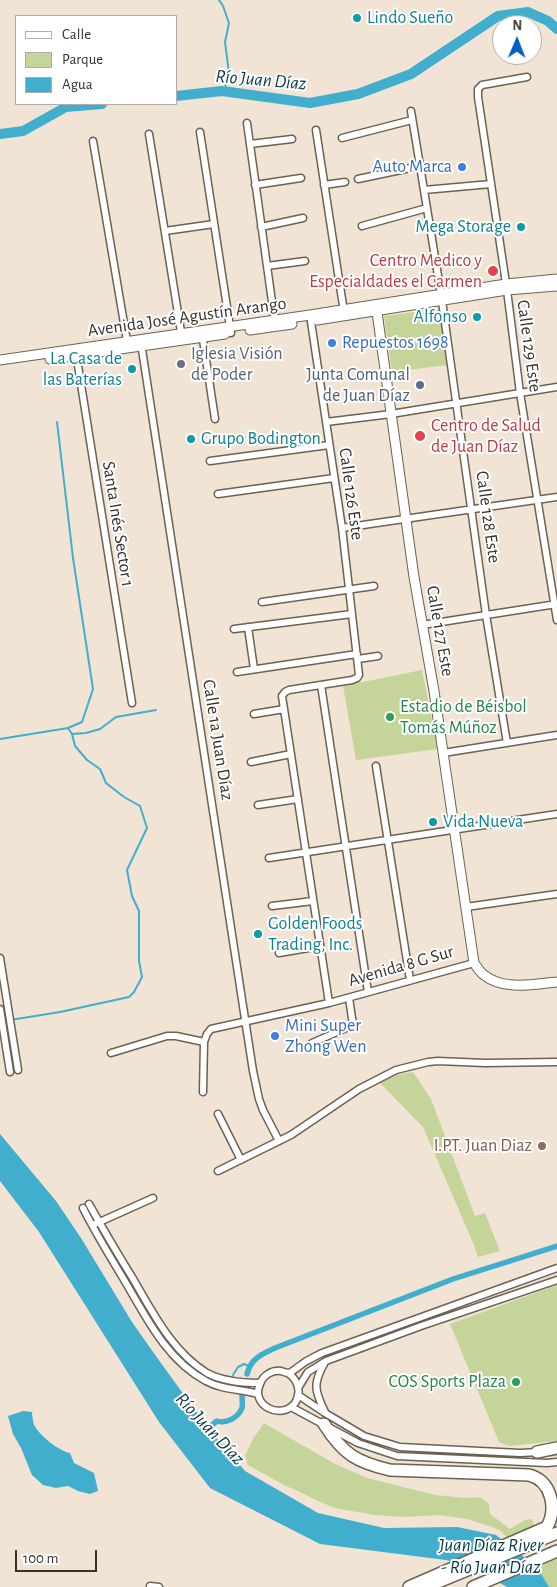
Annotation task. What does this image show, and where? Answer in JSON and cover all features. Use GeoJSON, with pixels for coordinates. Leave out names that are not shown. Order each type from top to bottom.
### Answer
{"type":"FeatureCollection","features":[{"type":"Feature","properties":{"kind":"highway"},"geometry":{"type":"LineString","coordinates":[[325,1419],[334,1440],[348,1454],[370,1466],[390,1470],[525,1475],[538,1478],[546,1483],[556,1498],[556,1511],[553,1521],[531,1539]]}},
{"type":"Feature","properties":{"kind":"highway"},"geometry":{"type":"LineString","coordinates":[[537,1452],[557,1449]]}},
{"type":"Feature","properties":{"kind":"highway"},"geometry":{"type":"LineString","coordinates":[[409,1587],[447,1574],[531,1539],[557,1532]]}},
{"type":"Feature","properties":{"kind":"highway"},"geometry":{"type":"LineString","coordinates":[[473,1587],[557,1550]]}},
{"type":"Feature","properties":{"kind":"highway"},"geometry":{"type":"LineString","coordinates":[[426,1587],[447,1574]]}},
{"type":"Feature","properties":{"kind":"main road","name":"Avenida José Agustín Arango"},"geometry":{"type":"LineString","coordinates":[[0,360],[141,343],[557,279]]}},
{"type":"Feature","properties":{"kind":"main road","name":"Avenida José Agustín Arango"},"geometry":{"type":"LineString","coordinates":[[506,287],[557,286]]}},
{"type":"Feature","properties":{"kind":"main road","name":"Calle 127 Este"},"geometry":{"type":"LineString","coordinates":[[377,308],[414,577],[443,753],[474,963]]}},
{"type":"Feature","properties":{"kind":"main road","name":"Avenida José Agustín Arango"},"geometry":{"type":"LineString","coordinates":[[0,366],[127,341],[141,343]]}},
{"type":"Feature","properties":{"kind":"main road","name":"Avenida 8 G Sur"},"geometry":{"type":"LineString","coordinates":[[474,963],[483,975],[507,985],[518,986],[557,982]]}},
{"type":"Feature","properties":{"kind":"street","name":"Calle 129 Este"},"geometry":{"type":"LineString","coordinates":[[527,77],[482,85],[478,89],[478,96],[520,393],[556,604],[557,620]]}},
{"type":"Feature","properties":{"kind":"street","name":"Calle 128 Este"},"geometry":{"type":"LineString","coordinates":[[411,111],[442,298],[486,615],[507,743]]}},
{"type":"Feature","properties":{"kind":"street"},"geometry":{"type":"LineString","coordinates":[[342,138],[412,120]]}},
{"type":"Feature","properties":{"kind":"street"},"geometry":{"type":"LineString","coordinates":[[247,124],[275,323]]}},
{"type":"Feature","properties":{"kind":"street"},"geometry":{"type":"LineString","coordinates":[[316,130],[344,313]]}},
{"type":"Feature","properties":{"kind":"street"},"geometry":{"type":"LineString","coordinates":[[200,132],[230,330]]}},
{"type":"Feature","properties":{"kind":"street"},"geometry":{"type":"LineString","coordinates":[[148,134],[182,337]]}},
{"type":"Feature","properties":{"kind":"street"},"geometry":{"type":"LineString","coordinates":[[250,144],[292,139]]}},
{"type":"Feature","properties":{"kind":"street"},"geometry":{"type":"LineString","coordinates":[[93,141],[127,341]]}},
{"type":"Feature","properties":{"kind":"street"},"geometry":{"type":"LineString","coordinates":[[358,179],[420,166]]}},
{"type":"Feature","properties":{"kind":"street"},"geometry":{"type":"LineString","coordinates":[[255,185],[301,178]]}},
{"type":"Feature","properties":{"kind":"street"},"geometry":{"type":"LineString","coordinates":[[324,185],[345,182]]}},
{"type":"Feature","properties":{"kind":"street"},"geometry":{"type":"LineString","coordinates":[[424,190],[491,184]]}},
{"type":"Feature","properties":{"kind":"street"},"geometry":{"type":"LineString","coordinates":[[362,226],[427,208]]}},
{"type":"Feature","properties":{"kind":"street"},"geometry":{"type":"LineString","coordinates":[[262,227],[303,218]]}},
{"type":"Feature","properties":{"kind":"street"},"geometry":{"type":"LineString","coordinates":[[164,231],[214,224]]}},
{"type":"Feature","properties":{"kind":"street"},"geometry":{"type":"LineString","coordinates":[[267,266],[305,261]]}},
{"type":"Feature","properties":{"kind":"street","name":"Calle 126 Este"},"geometry":{"type":"LineString","coordinates":[[311,318],[342,528],[358,675],[357,678],[321,685]]}},
{"type":"Feature","properties":{"kind":"street"},"geometry":{"type":"LineString","coordinates":[[202,334],[215,419]]}},
{"type":"Feature","properties":{"kind":"street","name":"Calle 1a Juan Díaz"},"geometry":{"type":"LineString","coordinates":[[141,343],[259,1099],[279,1142]]}},
{"type":"Feature","properties":{"kind":"street","name":"Santa Inés Sector 1"},"geometry":{"type":"LineString","coordinates":[[76,352],[132,703]]}},
{"type":"Feature","properties":{"kind":"street"},"geometry":{"type":"LineString","coordinates":[[326,422],[457,404],[557,387]]}},
{"type":"Feature","properties":{"kind":"street"},"geometry":{"type":"LineString","coordinates":[[210,460],[329,445]]}},
{"type":"Feature","properties":{"kind":"street"},"geometry":{"type":"LineString","coordinates":[[218,494],[334,478]]}},
{"type":"Feature","properties":{"kind":"street"},"geometry":{"type":"LineString","coordinates":[[342,528],[557,497]]}},
{"type":"Feature","properties":{"kind":"street"},"geometry":{"type":"LineString","coordinates":[[262,602],[374,586]]}},
{"type":"Feature","properties":{"kind":"street"},"geometry":{"type":"LineString","coordinates":[[422,625],[556,604]]}},
{"type":"Feature","properties":{"kind":"street"},"geometry":{"type":"LineString","coordinates":[[234,628],[352,614]]}},
{"type":"Feature","properties":{"kind":"street"},"geometry":{"type":"LineString","coordinates":[[248,627],[254,669]]}},
{"type":"Feature","properties":{"kind":"street"},"geometry":{"type":"LineString","coordinates":[[237,672],[378,656]]}},
{"type":"Feature","properties":{"kind":"street"},"geometry":{"type":"LineString","coordinates":[[329,1003],[282,696],[289,690],[321,685],[368,992]]}},
{"type":"Feature","properties":{"kind":"street"},"geometry":{"type":"LineString","coordinates":[[254,714],[284,709]]}},
{"type":"Feature","properties":{"kind":"street"},"geometry":{"type":"LineString","coordinates":[[443,753],[557,735]]}},
{"type":"Feature","properties":{"kind":"street"},"geometry":{"type":"LineString","coordinates":[[251,762],[291,754]]}},
{"type":"Feature","properties":{"kind":"street"},"geometry":{"type":"LineString","coordinates":[[376,766],[410,980]]}},
{"type":"Feature","properties":{"kind":"street"},"geometry":{"type":"LineString","coordinates":[[258,805],[298,798]]}},
{"type":"Feature","properties":{"kind":"street"},"geometry":{"type":"LineString","coordinates":[[269,858],[557,814]]}},
{"type":"Feature","properties":{"kind":"street"},"geometry":{"type":"LineString","coordinates":[[466,907],[557,894]]}},
{"type":"Feature","properties":{"kind":"street"},"geometry":{"type":"LineString","coordinates":[[272,906],[312,901]]}},
{"type":"Feature","properties":{"kind":"street"},"geometry":{"type":"LineString","coordinates":[[279,953],[320,946]]}},
{"type":"Feature","properties":{"kind":"street"},"geometry":{"type":"LineString","coordinates":[[0,958],[18,1070]]}},
{"type":"Feature","properties":{"kind":"street","name":"Avenida 8 G Sur"},"geometry":{"type":"LineString","coordinates":[[204,1042],[212,1029],[349,998],[474,963]]}},
{"type":"Feature","properties":{"kind":"street"},"geometry":{"type":"LineString","coordinates":[[312,1043],[353,1025],[349,998]]}},
{"type":"Feature","properties":{"kind":"street"},"geometry":{"type":"LineString","coordinates":[[0,1009],[10,1072]]}},
{"type":"Feature","properties":{"kind":"street"},"geometry":{"type":"LineString","coordinates":[[112,1053],[167,1036],[204,1042],[203,1092]]}},
{"type":"Feature","properties":{"kind":"street"},"geometry":{"type":"LineString","coordinates":[[218,1171],[279,1142],[366,1085],[404,1068],[438,1061],[557,1062]]}},
{"type":"Feature","properties":{"kind":"street"},"geometry":{"type":"LineString","coordinates":[[218,1114],[241,1160]]}},
{"type":"Feature","properties":{"kind":"street"},"geometry":{"type":"LineString","coordinates":[[92,1225],[153,1198]]}},
{"type":"Feature","properties":{"kind":"street"},"geometry":{"type":"LineString","coordinates":[[258,1394],[228,1389],[207,1382],[174,1357],[150,1324],[92,1225],[86,1206],[99,1222],[159,1322],[175,1344],[196,1366],[209,1374],[229,1380],[260,1383]]}},
{"type":"Feature","properties":{"kind":"street"},"geometry":{"type":"LineString","coordinates":[[288,1373],[322,1353],[557,1268]]}},
{"type":"Feature","properties":{"kind":"street"},"geometry":{"type":"LineString","coordinates":[[298,1388],[308,1372],[326,1361],[557,1280]]}},
{"type":"Feature","properties":{"kind":"street"},"geometry":{"type":"LineString","coordinates":[[459,1313],[470,1302],[483,1295]]}},
{"type":"Feature","properties":{"kind":"street"},"geometry":{"type":"LineString","coordinates":[[432,1313],[447,1311],[459,1313]]}},
{"type":"Feature","properties":{"kind":"street"},"geometry":{"type":"LineString","coordinates":[[325,1419],[315,1385],[318,1374],[326,1361]]}},
{"type":"Feature","properties":{"kind":"street"},"geometry":{"type":"LineString","coordinates":[[282,1371],[288,1373],[293,1377],[298,1388],[296,1402],[283,1411],[274,1411],[267,1408],[261,1402],[258,1394],[260,1383],[269,1373],[282,1371]]}},
{"type":"Feature","properties":{"kind":"street"},"geometry":{"type":"LineString","coordinates":[[298,1395],[325,1419],[358,1443],[397,1456],[557,1462]]}},
{"type":"Feature","properties":{"kind":"street"},"geometry":{"type":"LineString","coordinates":[[291,1407],[364,1436],[400,1447],[520,1453],[537,1452]]}},
{"type":"Feature","properties":{"kind":"street"},"geometry":{"type":"LineString","coordinates":[[150,1586],[159,1587]]}},
{"type":"Feature","properties":{"kind":"green space"},"geometry":{"type":"Polygon","coordinates":[[[439,309],[447,365],[392,372],[384,316],[439,309]]]}},
{"type":"Feature","properties":{"kind":"green space","name":"Estadio de Béisbol Tomás Múñoz"},"geometry":{"type":"Polygon","coordinates":[[[422,670],[438,749],[356,760],[343,686],[422,670]]]}},
{"type":"Feature","properties":{"kind":"green space"},"geometry":{"type":"Polygon","coordinates":[[[413,1072],[431,1099],[475,1216],[485,1213],[500,1251],[478,1257],[423,1127],[380,1083],[397,1075],[413,1072]]]}},
{"type":"Feature","properties":{"kind":"green space","name":"COS Sports Plaza"},"geometry":{"type":"Polygon","coordinates":[[[557,1285],[557,1441],[509,1446],[499,1442],[450,1324],[557,1285]]]}},
{"type":"Feature","properties":{"kind":"green space"},"geometry":{"type":"Polygon","coordinates":[[[264,1423],[335,1464],[367,1478],[435,1495],[467,1498],[480,1497],[489,1504],[490,1514],[510,1529],[525,1520],[532,1519],[535,1529],[509,1540],[501,1531],[467,1519],[439,1515],[406,1517],[375,1515],[334,1508],[282,1484],[248,1465],[245,1456],[253,1439],[264,1423]]]}},
{"type":"Feature","properties":{"kind":"green space"},"geometry":{"type":"Polygon","coordinates":[[[557,1558],[557,1587],[549,1587],[537,1567],[557,1558]]]}},
{"type":"Feature","properties":{"kind":"water","name":"Juan Díaz River - Río Juan Díaz"},"geometry":{"type":"Polygon","coordinates":[[[0,1134],[56,1201],[132,1322],[208,1428],[245,1471],[318,1513],[384,1528],[457,1527],[496,1535],[537,1567],[549,1587],[507,1587],[469,1566],[446,1560],[320,1544],[210,1488],[159,1422],[39,1232],[0,1181],[0,1134]]]}},
{"type":"Feature","properties":{"kind":"water"},"geometry":{"type":"Polygon","coordinates":[[[23,1411],[32,1412],[34,1425],[45,1438],[55,1446],[70,1453],[74,1463],[94,1473],[98,1491],[90,1494],[68,1486],[56,1488],[43,1485],[32,1475],[13,1434],[8,1416],[23,1411]]]}},
{"type":"Feature","properties":{"kind":"waterway"},"geometry":{"type":"LineString","coordinates":[[219,0],[229,23],[225,42],[229,73],[224,91]]}},
{"type":"Feature","properties":{"kind":"waterway","name":"Río Juan Díaz"},"geometry":{"type":"LineString","coordinates":[[178,96],[222,91],[310,103],[358,94],[411,74],[498,16],[528,12],[548,21],[557,29]]}},
{"type":"Feature","properties":{"kind":"waterway","name":"Río Juan Díaz"},"geometry":{"type":"LineString","coordinates":[[0,134],[23,131],[66,107],[90,105]]}},
{"type":"Feature","properties":{"kind":"waterway"},"geometry":{"type":"LineString","coordinates":[[0,739],[68,728],[82,722],[93,689],[73,558],[57,422]]}},
{"type":"Feature","properties":{"kind":"waterway"},"geometry":{"type":"LineString","coordinates":[[68,728],[72,734],[86,733],[100,729],[116,717],[156,710]]}},
{"type":"Feature","properties":{"kind":"waterway"},"geometry":{"type":"LineString","coordinates":[[4,1021],[60,1012],[129,997],[142,977],[139,961],[139,911],[132,896],[127,870],[147,828],[140,806],[124,797],[106,783],[100,769],[87,760],[75,746],[72,734]]}},
{"type":"Feature","properties":{"kind":"waterway"},"geometry":{"type":"LineString","coordinates":[[247,1374],[254,1360],[275,1348],[453,1279],[557,1246]]}},
{"type":"Feature","properties":{"kind":"waterway"},"geometry":{"type":"LineString","coordinates":[[233,1375],[238,1367],[244,1364],[249,1366]]}},
{"type":"Feature","properties":{"kind":"waterway"},"geometry":{"type":"LineString","coordinates":[[202,1433],[217,1421],[228,1421],[238,1415],[242,1407],[242,1395]]}},
{"type":"Feature","properties":{"kind":"place","name":"Lindo Sueño"},"geometry":{"type":"Point","coordinates":[357,18]}},
{"type":"Feature","properties":{"kind":"place","name":"Auto Marca"},"geometry":{"type":"Point","coordinates":[462,167]}},
{"type":"Feature","properties":{"kind":"place","name":"Mega Storage"},"geometry":{"type":"Point","coordinates":[521,227]}},
{"type":"Feature","properties":{"kind":"place","name":"Centro Medico y Especialdades el Carmen"},"geometry":{"type":"Point","coordinates":[493,271]}},
{"type":"Feature","properties":{"kind":"place","name":"Alfonso"},"geometry":{"type":"Point","coordinates":[477,317]}},
{"type":"Feature","properties":{"kind":"place","name":"Repuestos 1698"},"geometry":{"type":"Point","coordinates":[332,343]}},
{"type":"Feature","properties":{"kind":"place","name":"Iglesia Visión de Poder"},"geometry":{"type":"Point","coordinates":[181,364]}},
{"type":"Feature","properties":{"kind":"place","name":"La Casa de las Baterías"},"geometry":{"type":"Point","coordinates":[132,369]}},
{"type":"Feature","properties":{"kind":"place","name":"Junta Comunal de Juan Díaz"},"geometry":{"type":"Point","coordinates":[420,385]}},
{"type":"Feature","properties":{"kind":"place","name":"Centro de Salud de Juan Díaz"},"geometry":{"type":"Point","coordinates":[420,436]}},
{"type":"Feature","properties":{"kind":"place","name":"Grupo Bodington"},"geometry":{"type":"Point","coordinates":[191,439]}},
{"type":"Feature","properties":{"kind":"place","name":"Estadio de Béisbol Tomás Múñoz"},"geometry":{"type":"Point","coordinates":[390,717]}},
{"type":"Feature","properties":{"kind":"place","name":"Vida Nueva"},"geometry":{"type":"Point","coordinates":[433,822]}},
{"type":"Feature","properties":{"kind":"place","name":"Golden Foods Trading, Inc."},"geometry":{"type":"Point","coordinates":[258,934]}},
{"type":"Feature","properties":{"kind":"place","name":"Mini Super Zhong Wen"},"geometry":{"type":"Point","coordinates":[275,1036]}},
{"type":"Feature","properties":{"kind":"place","name":"I.P.T. Juan Diaz"},"geometry":{"type":"Point","coordinates":[542,1146]}},
{"type":"Feature","properties":{"kind":"place","name":"COS Sports Plaza"},"geometry":{"type":"Point","coordinates":[516,1382]}}]}
